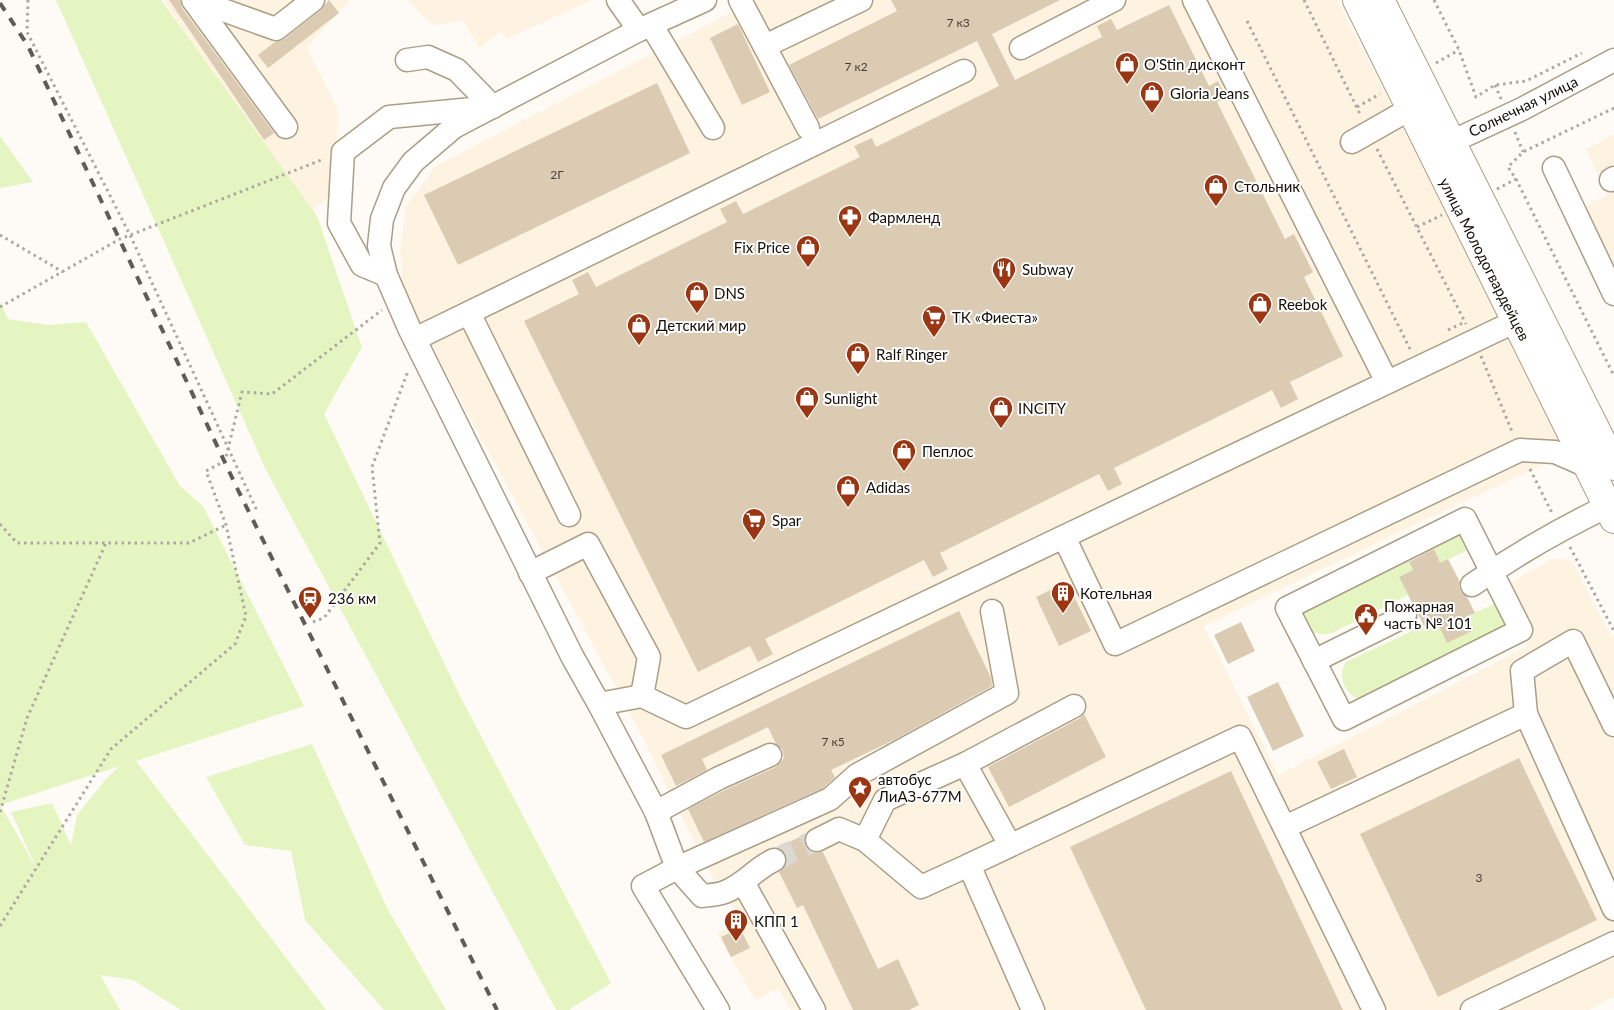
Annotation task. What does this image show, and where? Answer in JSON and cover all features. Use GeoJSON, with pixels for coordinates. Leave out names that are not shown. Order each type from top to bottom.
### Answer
{"type":"FeatureCollection","features":[{"type":"Feature","properties":{"kind":"main road","name":"улица Молодогвардейцев"},"geometry":{"type":"LineString","coordinates":[[1356,0],[1410,109],[1441,148],[1614,466]]}},
{"type":"Feature","properties":{"kind":"main road","name":"улица Молодогвардейцев"},"geometry":{"type":"LineString","coordinates":[[1380,0],[1441,148],[1516,321],[1611,512]]}},
{"type":"Feature","properties":{"kind":"street"},"geometry":{"type":"LineString","coordinates":[[194,0],[276,29],[313,0]]}},
{"type":"Feature","properties":{"kind":"street"},"geometry":{"type":"LineString","coordinates":[[194,0],[286,127]]}},
{"type":"Feature","properties":{"kind":"street"},"geometry":{"type":"LineString","coordinates":[[618,0],[646,28],[713,128]]}},
{"type":"Feature","properties":{"kind":"street"},"geometry":{"type":"LineString","coordinates":[[705,0],[646,28],[454,127],[413,162],[394,188],[382,219],[380,246],[386,275],[418,346],[572,656],[656,812],[676,868],[702,896],[724,893],[743,882],[763,865],[774,860]]}},
{"type":"Feature","properties":{"kind":"street"},"geometry":{"type":"LineString","coordinates":[[740,0],[808,128]]}},
{"type":"Feature","properties":{"kind":"street"},"geometry":{"type":"LineString","coordinates":[[765,46],[860,0]]}},
{"type":"Feature","properties":{"kind":"street"},"geometry":{"type":"LineString","coordinates":[[1020,48],[1114,0]]}},
{"type":"Feature","properties":{"kind":"street"},"geometry":{"type":"LineString","coordinates":[[1194,0],[1387,382]]}},
{"type":"Feature","properties":{"kind":"street"},"geometry":{"type":"LineString","coordinates":[[407,60],[428,57],[457,70],[493,107]]}},
{"type":"Feature","properties":{"kind":"street","name":"Солнечная улица"},"geometry":{"type":"LineString","coordinates":[[1441,148],[1614,60]]}},
{"type":"Feature","properties":{"kind":"street"},"geometry":{"type":"LineString","coordinates":[[418,346],[469,313],[964,71]]}},
{"type":"Feature","properties":{"kind":"street"},"geometry":{"type":"LineString","coordinates":[[386,275],[362,265],[339,223],[343,152],[389,117],[493,107]]}},
{"type":"Feature","properties":{"kind":"street"},"geometry":{"type":"LineString","coordinates":[[1361,137],[1410,109]]}},
{"type":"Feature","properties":{"kind":"street"},"geometry":{"type":"LineString","coordinates":[[1554,168],[1614,294]]}},
{"type":"Feature","properties":{"kind":"street"},"geometry":{"type":"LineString","coordinates":[[469,313],[569,515]]}},
{"type":"Feature","properties":{"kind":"street"},"geometry":{"type":"LineString","coordinates":[[598,704],[642,696],[686,717],[1516,321]]}},
{"type":"Feature","properties":{"kind":"street"},"geometry":{"type":"LineString","coordinates":[[1064,537],[1115,644],[1520,450],[1556,452],[1587,466]]}},
{"type":"Feature","properties":{"kind":"street"},"geometry":{"type":"LineString","coordinates":[[1472,585],[1491,571],[1560,529],[1611,512]]}},
{"type":"Feature","properties":{"kind":"street"},"geometry":{"type":"LineString","coordinates":[[1465,519],[1491,571],[1521,630],[1344,719],[1288,608],[1465,519]]}},
{"type":"Feature","properties":{"kind":"street"},"geometry":{"type":"LineString","coordinates":[[530,573],[588,544],[649,657],[642,696]]}},
{"type":"Feature","properties":{"kind":"street"},"geometry":{"type":"LineString","coordinates":[[718,1010],[643,886],[676,868],[830,799],[858,774],[1007,693],[992,611]]}},
{"type":"Feature","properties":{"kind":"street"},"geometry":{"type":"LineString","coordinates":[[1314,661],[1405,616]]}},
{"type":"Feature","properties":{"kind":"street"},"geometry":{"type":"LineString","coordinates":[[1614,725],[1573,641],[1522,671],[1526,714],[1605,864],[1614,909]]}},
{"type":"Feature","properties":{"kind":"street"},"geometry":{"type":"LineString","coordinates":[[865,840],[885,800],[965,764],[1074,706]]}},
{"type":"Feature","properties":{"kind":"street"},"geometry":{"type":"LineString","coordinates":[[1285,827],[1526,714]]}},
{"type":"Feature","properties":{"kind":"street"},"geometry":{"type":"LineString","coordinates":[[817,840],[840,829],[865,840],[921,887],[1240,737],[1374,1010]]}},
{"type":"Feature","properties":{"kind":"street"},"geometry":{"type":"LineString","coordinates":[[656,812],[719,778],[770,755]]}},
{"type":"Feature","properties":{"kind":"street"},"geometry":{"type":"LineString","coordinates":[[965,764],[1010,846]]}},
{"type":"Feature","properties":{"kind":"street"},"geometry":{"type":"LineString","coordinates":[[969,865],[1033,1010]]}},
{"type":"Feature","properties":{"kind":"street"},"geometry":{"type":"LineString","coordinates":[[743,882],[814,1010]]}},
{"type":"Feature","properties":{"kind":"street"},"geometry":{"type":"LineString","coordinates":[[1472,1010],[1614,943]]}},
{"type":"Feature","properties":{"kind":"path"},"geometry":{"type":"LineString","coordinates":[[28,0],[27,32],[130,235],[258,513]]}},
{"type":"Feature","properties":{"kind":"path"},"geometry":{"type":"LineString","coordinates":[[1304,0],[1361,137],[1474,340],[1520,450],[1614,631]]}},
{"type":"Feature","properties":{"kind":"path"},"geometry":{"type":"LineString","coordinates":[[1434,0],[1459,50],[1476,97],[1495,86],[1526,81],[1588,50]]}},
{"type":"Feature","properties":{"kind":"path"},"geometry":{"type":"LineString","coordinates":[[1247,22],[1410,349]]}},
{"type":"Feature","properties":{"kind":"path"},"geometry":{"type":"LineString","coordinates":[[0,307],[120,239],[343,152]]}},
{"type":"Feature","properties":{"kind":"path"},"geometry":{"type":"LineString","coordinates":[[0,235],[63,272]]}},
{"type":"Feature","properties":{"kind":"path"},"geometry":{"type":"LineString","coordinates":[[0,926],[111,749],[235,644],[246,616],[226,525],[206,471],[225,461],[242,392],[272,394],[396,299]]}},
{"type":"Feature","properties":{"kind":"path"},"geometry":{"type":"LineString","coordinates":[[313,622],[324,618],[380,543],[372,467],[418,346]]}},
{"type":"Feature","properties":{"kind":"path"},"geometry":{"type":"LineString","coordinates":[[0,524],[17,543],[189,543],[226,525]]}},
{"type":"Feature","properties":{"kind":"path"},"geometry":{"type":"LineString","coordinates":[[0,812],[27,718],[106,543]]}},
{"type":"Feature","properties":{"kind":"shaded area"},"geometry":{"type":"Polygon","coordinates":[[[163,0],[350,0],[307,47],[338,110],[335,192],[304,218],[163,0]]]}},
{"type":"Feature","properties":{"kind":"shaded area"},"geometry":{"type":"Polygon","coordinates":[[[407,0],[592,0],[507,39],[501,31],[480,48],[462,21],[432,25],[407,0]]]}},
{"type":"Feature","properties":{"kind":"shaded area"},"geometry":{"type":"Polygon","coordinates":[[[755,0],[1337,0],[1571,452],[1204,626],[1278,775],[1526,647],[1533,629],[1511,582],[1552,559],[1572,560],[1606,627],[1614,637],[1614,997],[1589,1010],[791,1010],[779,989],[755,1000],[717,934],[741,920],[709,872],[636,725],[404,295],[400,249],[406,206],[436,166],[755,0]]]}},
{"type":"Feature","properties":{"kind":"shaded area"},"geometry":{"type":"Polygon","coordinates":[[[1614,134],[1614,268],[1585,206],[1607,195],[1586,149],[1614,134]]]}},
{"type":"Feature","properties":{"kind":"green space"},"geometry":{"type":"Polygon","coordinates":[[[56,0],[161,0],[317,216],[362,347],[324,414],[460,696],[611,983],[569,1010],[556,1010],[266,470],[56,0]]]}},
{"type":"Feature","properties":{"kind":"green space"},"geometry":{"type":"Polygon","coordinates":[[[0,136],[33,182],[0,188],[0,136]]]}},
{"type":"Feature","properties":{"kind":"green space"},"geometry":{"type":"Polygon","coordinates":[[[0,302],[8,319],[48,325],[86,322],[180,486],[203,506],[304,706],[136,761],[326,1010],[181,1010],[133,980],[100,975],[120,1010],[0,1010],[0,302]],[[120,766],[0,805],[36,867],[11,812],[52,803],[71,845],[77,815],[106,779],[120,766]]]}},
{"type":"Feature","properties":{"kind":"green space"},"geometry":{"type":"Polygon","coordinates":[[[1460,534],[1473,548],[1440,563],[1433,549],[1409,561],[1413,570],[1399,577],[1408,595],[1332,633],[1315,633],[1305,624],[1303,612],[1460,534]]]}},
{"type":"Feature","properties":{"kind":"green space"},"geometry":{"type":"Polygon","coordinates":[[[1499,602],[1508,617],[1506,629],[1363,701],[1352,695],[1345,686],[1342,674],[1346,662],[1436,620],[1474,630],[1467,616],[1499,602]]]}},
{"type":"Feature","properties":{"kind":"green space"},"geometry":{"type":"Polygon","coordinates":[[[312,744],[386,906],[446,1010],[384,1010],[305,920],[291,851],[245,845],[206,777],[312,744]]]}},
{"type":"Feature","properties":{"kind":"building"},"geometry":{"type":"Polygon","coordinates":[[[169,0],[180,0],[182,8],[274,133],[264,140],[169,0]]]}},
{"type":"Feature","properties":{"kind":"building"},"geometry":{"type":"Polygon","coordinates":[[[329,0],[339,13],[268,68],[258,55],[275,42],[284,39],[321,10],[329,0]]]}},
{"type":"Feature","properties":{"kind":"building","name":"ТК «Фиеста»"},"geometry":{"type":"Polygon","coordinates":[[[891,0],[1060,0],[992,34],[1015,80],[1102,37],[1097,26],[1111,19],[1117,30],[1169,5],[1209,86],[1218,81],[1226,97],[1217,102],[1285,239],[1294,234],[1313,272],[1304,277],[1343,356],[1290,382],[1298,399],[1281,408],[1272,390],[1114,468],[1122,484],[1108,491],[1099,474],[940,553],[948,569],[933,577],[924,560],[765,639],[773,654],[758,662],[750,646],[698,672],[524,321],[579,294],[572,280],[588,272],[596,287],[727,222],[720,209],[736,201],[743,214],[860,157],[854,146],[872,138],[876,147],[999,86],[977,41],[818,119],[789,65],[897,11],[891,0]]]}},
{"type":"Feature","properties":{"kind":"building"},"geometry":{"type":"Polygon","coordinates":[[[738,24],[770,92],[742,105],[710,38],[738,24]]]}},
{"type":"Feature","properties":{"kind":"building"},"geometry":{"type":"Polygon","coordinates":[[[657,83],[690,153],[458,265],[424,195],[657,83]]]}},
{"type":"Feature","properties":{"kind":"building"},"geometry":{"type":"Polygon","coordinates":[[[1434,549],[1440,563],[1448,559],[1460,582],[1461,592],[1467,597],[1475,613],[1467,616],[1474,630],[1447,643],[1436,620],[1424,626],[1399,577],[1413,570],[1409,562],[1434,549]]]}},
{"type":"Feature","properties":{"kind":"building","name":"Котельная"},"geometry":{"type":"Polygon","coordinates":[[[1067,582],[1091,631],[1059,646],[1036,597],[1067,582]]]}},
{"type":"Feature","properties":{"kind":"building"},"geometry":{"type":"Polygon","coordinates":[[[959,611],[991,678],[992,686],[896,739],[831,770],[835,777],[823,788],[704,842],[688,809],[776,767],[784,758],[782,749],[776,744],[768,727],[702,759],[707,770],[676,786],[661,755],[959,611]]]}},
{"type":"Feature","properties":{"kind":"building"},"geometry":{"type":"Polygon","coordinates":[[[1241,622],[1255,651],[1228,664],[1214,635],[1241,622]]]}},
{"type":"Feature","properties":{"kind":"building"},"geometry":{"type":"Polygon","coordinates":[[[1278,682],[1304,736],[1273,751],[1247,697],[1278,682]]]}},
{"type":"Feature","properties":{"kind":"building"},"geometry":{"type":"Polygon","coordinates":[[[1084,714],[1106,757],[1009,807],[988,767],[1080,718],[1084,714]]]}},
{"type":"Feature","properties":{"kind":"building"},"geometry":{"type":"Polygon","coordinates":[[[1344,749],[1357,777],[1331,789],[1317,762],[1344,749]]]}},
{"type":"Feature","properties":{"kind":"building"},"geometry":{"type":"Polygon","coordinates":[[[1519,758],[1597,920],[1438,997],[1360,834],[1519,758]]]}},
{"type":"Feature","properties":{"kind":"building"},"geometry":{"type":"Polygon","coordinates":[[[1231,771],[1343,1010],[1146,1010],[1070,847],[1231,771]]]}},
{"type":"Feature","properties":{"kind":"building"},"geometry":{"type":"Polygon","coordinates":[[[806,834],[804,840],[809,851],[823,852],[878,969],[898,959],[919,1005],[909,1010],[853,1010],[803,905],[797,908],[779,872],[785,867],[787,860],[781,849],[777,848],[806,834]]]}},
{"type":"Feature","properties":{"kind":"building","name":"КПП 1"},"geometry":{"type":"Polygon","coordinates":[[[740,928],[750,948],[731,957],[721,937],[740,928]]]}},
{"type":"Feature","properties":{"kind":"tunnel"},"geometry":{"type":"LineString","coordinates":[[774,860],[817,840]]}},
{"type":"Feature","properties":{"kind":"railway"},"geometry":{"type":"LineString","coordinates":[[0,3],[28,46],[237,488],[497,1010]]}},
{"type":"Feature","properties":{"kind":"place","name":"O'Stin дисконт"},"geometry":{"type":"Point","coordinates":[1127,85]}},
{"type":"Feature","properties":{"kind":"place","name":"Gloria Jeans"},"geometry":{"type":"Point","coordinates":[1152,114]}},
{"type":"Feature","properties":{"kind":"place","name":"Стольник"},"geometry":{"type":"Point","coordinates":[1216,207]}},
{"type":"Feature","properties":{"kind":"place","name":"Фармленд"},"geometry":{"type":"Point","coordinates":[850,238]}},
{"type":"Feature","properties":{"kind":"place","name":"Fix Price"},"geometry":{"type":"Point","coordinates":[808,268]}},
{"type":"Feature","properties":{"kind":"place","name":"Subway"},"geometry":{"type":"Point","coordinates":[1004,290]}},
{"type":"Feature","properties":{"kind":"place","name":"DNS"},"geometry":{"type":"Point","coordinates":[697,314]}},
{"type":"Feature","properties":{"kind":"place","name":"Reebok"},"geometry":{"type":"Point","coordinates":[1260,325]}},
{"type":"Feature","properties":{"kind":"place","name":"ТК «Фиеста»"},"geometry":{"type":"Point","coordinates":[934,338]}},
{"type":"Feature","properties":{"kind":"place","name":"Детский мир"},"geometry":{"type":"Point","coordinates":[639,346]}},
{"type":"Feature","properties":{"kind":"place","name":"Ralf Ringer"},"geometry":{"type":"Point","coordinates":[858,375]}},
{"type":"Feature","properties":{"kind":"place","name":"Sunlight"},"geometry":{"type":"Point","coordinates":[807,419]}},
{"type":"Feature","properties":{"kind":"place","name":"INCITY"},"geometry":{"type":"Point","coordinates":[1001,429]}},
{"type":"Feature","properties":{"kind":"place","name":"Пеплос"},"geometry":{"type":"Point","coordinates":[904,472]}},
{"type":"Feature","properties":{"kind":"place","name":"Adidas"},"geometry":{"type":"Point","coordinates":[848,508]}},
{"type":"Feature","properties":{"kind":"place","name":"Spar"},"geometry":{"type":"Point","coordinates":[754,541]}},
{"type":"Feature","properties":{"kind":"place","name":"Котельная"},"geometry":{"type":"Point","coordinates":[1063,614]}},
{"type":"Feature","properties":{"kind":"place","name":"236 км"},"geometry":{"type":"Point","coordinates":[310,619]}},
{"type":"Feature","properties":{"kind":"place","name":"Пожарная часть № 101"},"geometry":{"type":"Point","coordinates":[1366,636]}},
{"type":"Feature","properties":{"kind":"place","name":"автобус ЛиАЗ-677М"},"geometry":{"type":"Point","coordinates":[860,809]}},
{"type":"Feature","properties":{"kind":"place","name":"КПП 1"},"geometry":{"type":"Point","coordinates":[736,942]}}]}
